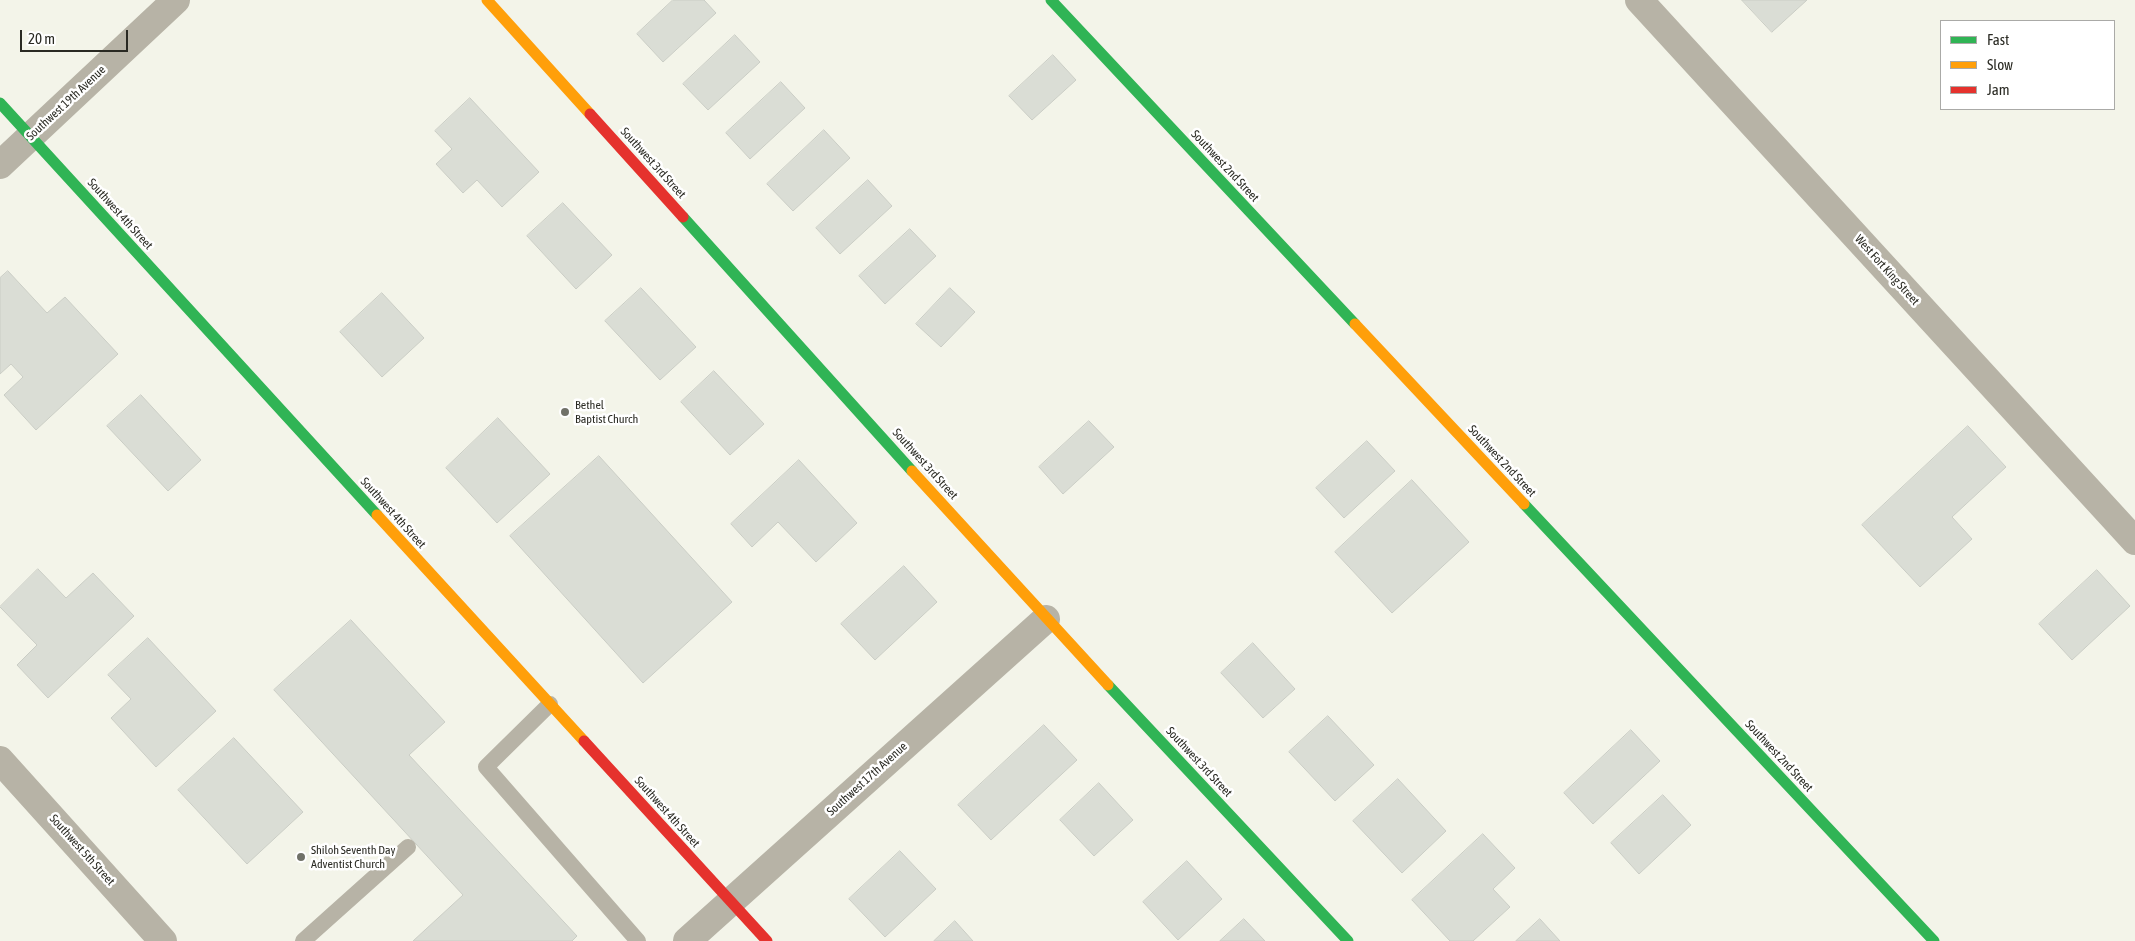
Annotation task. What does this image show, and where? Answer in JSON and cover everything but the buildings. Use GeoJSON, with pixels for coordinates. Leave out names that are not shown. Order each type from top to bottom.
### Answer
{"type":"FeatureCollection","features":[{"type":"Feature","properties":{"kind":"street","name":"Southwest 19th Avenue"},"geometry":{"type":"LineString","coordinates":[[0,165],[176,0]]}},
{"type":"Feature","properties":{"kind":"street","name":"Southwest 3rd Street"},"geometry":{"type":"LineString","coordinates":[[487,0],[1046,619],[1348,941]]}},
{"type":"Feature","properties":{"kind":"street","name":"Southwest 2nd Street"},"geometry":{"type":"LineString","coordinates":[[1051,0],[1934,941]]}},
{"type":"Feature","properties":{"kind":"street","name":"West Fort King Street"},"geometry":{"type":"LineString","coordinates":[[1639,0],[2135,541]]}},
{"type":"Feature","properties":{"kind":"street","name":"Southwest 4th Street"},"geometry":{"type":"LineString","coordinates":[[0,103],[767,941]]}},
{"type":"Feature","properties":{"kind":"street","name":"Southwest 17th Avenue"},"geometry":{"type":"LineString","coordinates":[[688,941],[1046,619]]}},
{"type":"Feature","properties":{"kind":"street","name":"Southwest 5th Street"},"geometry":{"type":"LineString","coordinates":[[0,760],[163,941]]}},
{"type":"Feature","properties":{"kind":"lane"},"geometry":{"type":"LineString","coordinates":[[550,704],[486,767],[638,941]]}},
{"type":"Feature","properties":{"kind":"lane"},"geometry":{"type":"LineString","coordinates":[[303,941],[408,847]]}},
{"type":"Feature","properties":{"kind":"traffic: fast"},"geometry":{"type":"LineString","coordinates":[[1051,0],[1355,324]]}},
{"type":"Feature","properties":{"kind":"traffic: fast"},"geometry":{"type":"LineString","coordinates":[[0,103],[377,515]]}},
{"type":"Feature","properties":{"kind":"traffic: fast"},"geometry":{"type":"LineString","coordinates":[[683,217],[912,471]]}},
{"type":"Feature","properties":{"kind":"traffic: fast"},"geometry":{"type":"LineString","coordinates":[[1524,504],[1934,941]]}},
{"type":"Feature","properties":{"kind":"traffic: fast"},"geometry":{"type":"LineString","coordinates":[[1108,685],[1348,941]]}},
{"type":"Feature","properties":{"kind":"traffic: slow"},"geometry":{"type":"LineString","coordinates":[[487,0],[590,114]]}},
{"type":"Feature","properties":{"kind":"traffic: slow"},"geometry":{"type":"LineString","coordinates":[[1355,324],[1524,504]]}},
{"type":"Feature","properties":{"kind":"traffic: slow"},"geometry":{"type":"LineString","coordinates":[[912,471],[1108,685]]}},
{"type":"Feature","properties":{"kind":"traffic: slow"},"geometry":{"type":"LineString","coordinates":[[377,515],[584,741]]}},
{"type":"Feature","properties":{"kind":"traffic: jam"},"geometry":{"type":"LineString","coordinates":[[590,114],[683,217]]}},
{"type":"Feature","properties":{"kind":"traffic: jam"},"geometry":{"type":"LineString","coordinates":[[584,741],[767,941]]}},
{"type":"Feature","properties":{"kind":"place","name":"Bethel Baptist Church"},"geometry":{"type":"Point","coordinates":[565,412]}},
{"type":"Feature","properties":{"kind":"place","name":"Shiloh Seventh Day Adventist Church"},"geometry":{"type":"Point","coordinates":[301,857]}}]}
